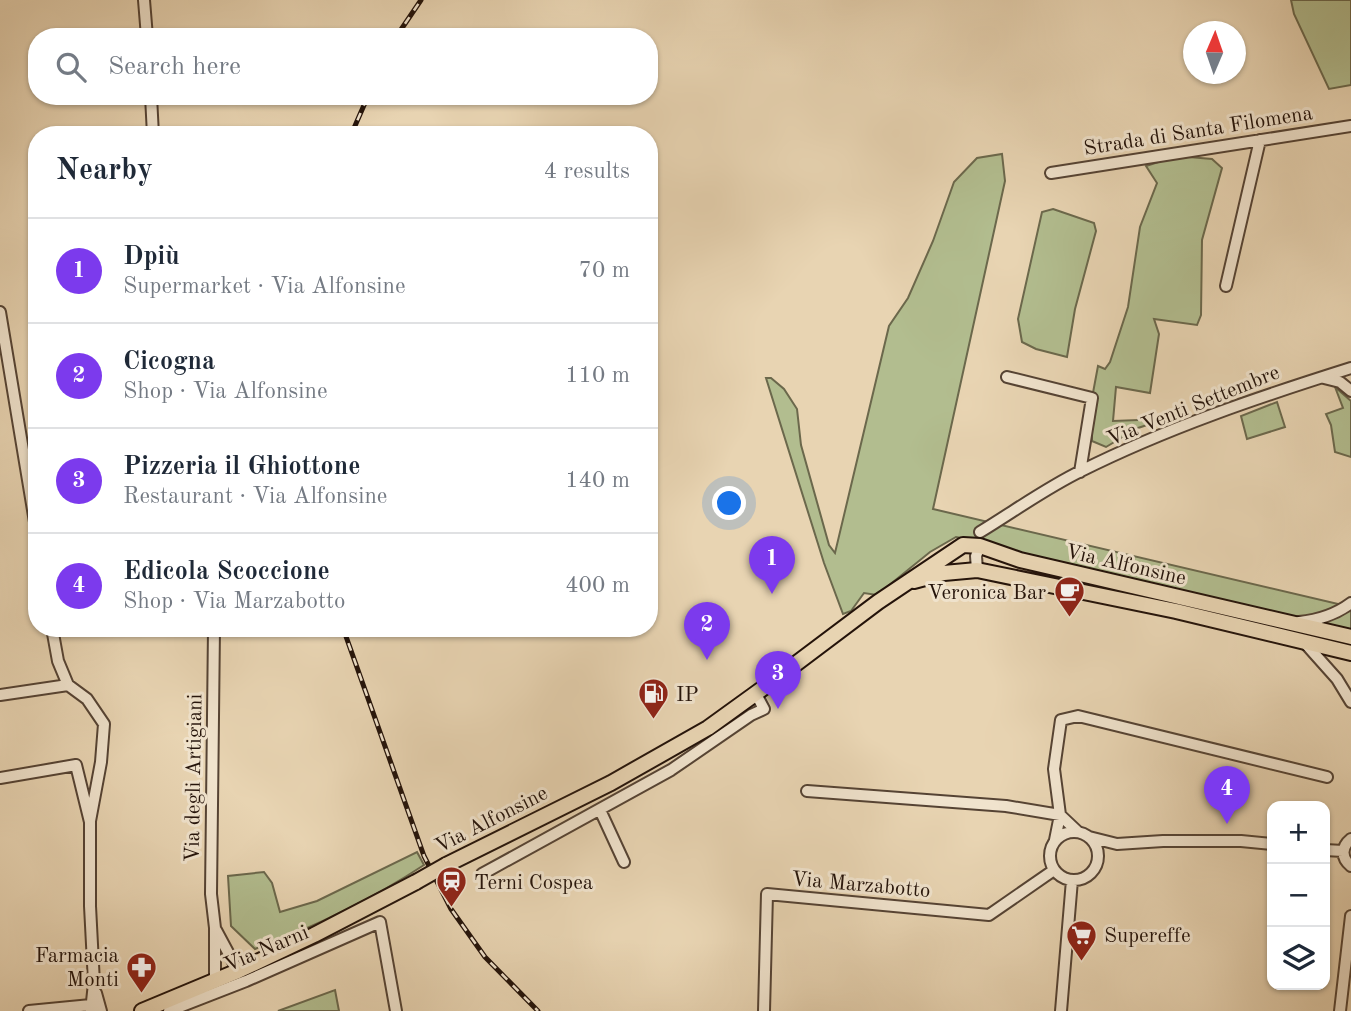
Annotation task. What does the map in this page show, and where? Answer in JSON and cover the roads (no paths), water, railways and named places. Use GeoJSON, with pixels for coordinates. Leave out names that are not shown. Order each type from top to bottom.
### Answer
{"type":"FeatureCollection","features":[{"type":"Feature","properties":{"kind":"main road","name":"Via Alfonsine"},"geometry":{"type":"LineString","coordinates":[[238,971],[314,936],[446,865],[611,783],[708,728],[902,584],[962,545],[980,539],[1020,560],[1351,638]]}},
{"type":"Feature","properties":{"kind":"main road","name":"Via Alfonsine"},"geometry":{"type":"LineString","coordinates":[[902,584],[944,573],[977,570],[1177,611],[1351,653]]}},
{"type":"Feature","properties":{"kind":"main road","name":"Via Narni"},"geometry":{"type":"LineString","coordinates":[[142,1011],[238,971]]}},
{"type":"Feature","properties":{"kind":"street"},"geometry":{"type":"LineString","coordinates":[[145,0],[147,28]]}},
{"type":"Feature","properties":{"kind":"street"},"geometry":{"type":"LineString","coordinates":[[151,105],[153,126]]}},
{"type":"Feature","properties":{"kind":"street","name":"Strada di Santa Filomena"},"geometry":{"type":"LineString","coordinates":[[1051,173],[1351,126]]}},
{"type":"Feature","properties":{"kind":"street"},"geometry":{"type":"LineString","coordinates":[[1226,286],[1260,140]]}},
{"type":"Feature","properties":{"kind":"street"},"geometry":{"type":"LineString","coordinates":[[0,312],[28,480]]}},
{"type":"Feature","properties":{"kind":"street","name":"Via Venti Settembre"},"geometry":{"type":"LineString","coordinates":[[980,539],[1080,472],[1191,423],[1351,368]]}},
{"type":"Feature","properties":{"kind":"street","name":"Via Venti Settembre"},"geometry":{"type":"LineString","coordinates":[[1007,377],[1092,398],[1080,472]]}},
{"type":"Feature","properties":{"kind":"street"},"geometry":{"type":"LineString","coordinates":[[1321,377],[1340,382],[1351,391]]}},
{"type":"Feature","properties":{"kind":"street"},"geometry":{"type":"LineString","coordinates":[[977,570],[976,556],[980,539]]}},
{"type":"Feature","properties":{"kind":"street"},"geometry":{"type":"LineString","coordinates":[[1280,622],[1301,622],[1326,617],[1351,603]]}},
{"type":"Feature","properties":{"kind":"street"},"geometry":{"type":"LineString","coordinates":[[29,1011],[94,1009],[90,822],[101,762],[104,724],[87,699],[68,685],[58,661],[54,637]]}},
{"type":"Feature","properties":{"kind":"street","name":"Via degli Artigiani"},"geometry":{"type":"LineString","coordinates":[[214,637],[211,894],[215,928],[215,982]]}},
{"type":"Feature","properties":{"kind":"street"},"geometry":{"type":"LineString","coordinates":[[1304,642],[1331,671],[1351,702]]}},
{"type":"Feature","properties":{"kind":"street"},"geometry":{"type":"LineString","coordinates":[[0,695],[68,685]]}},
{"type":"Feature","properties":{"kind":"street","name":"Via Alfonsine"},"geometry":{"type":"LineString","coordinates":[[482,874],[671,770],[751,715],[764,709],[756,694]]}},
{"type":"Feature","properties":{"kind":"street"},"geometry":{"type":"LineString","coordinates":[[807,791],[1006,806],[1060,816],[1094,842],[1098,856],[1093,871],[1087,876],[1072,880],[1055,870],[1049,855],[1060,816],[1054,769],[1061,720],[1079,716],[1327,777]]}},
{"type":"Feature","properties":{"kind":"street"},"geometry":{"type":"LineString","coordinates":[[0,778],[76,765],[90,822]]}},
{"type":"Feature","properties":{"kind":"street"},"geometry":{"type":"LineString","coordinates":[[600,810],[624,862]]}},
{"type":"Feature","properties":{"kind":"street"},"geometry":{"type":"LineString","coordinates":[[1055,840],[1068,832],[1117,844],[1163,841],[1267,844]]}},
{"type":"Feature","properties":{"kind":"street"},"geometry":{"type":"LineString","coordinates":[[1351,839],[1343,852],[1345,860],[1351,866]]}},
{"type":"Feature","properties":{"kind":"street"},"geometry":{"type":"LineString","coordinates":[[1098,856],[1117,844]]}},
{"type":"Feature","properties":{"kind":"street"},"geometry":{"type":"LineString","coordinates":[[1330,851],[1343,852]]}},
{"type":"Feature","properties":{"kind":"street","name":"Via Marzabotto"},"geometry":{"type":"LineString","coordinates":[[764,1011],[767,894],[989,915],[1055,870]]}},
{"type":"Feature","properties":{"kind":"street"},"geometry":{"type":"LineString","coordinates":[[1061,1011],[1072,880]]}},
{"type":"Feature","properties":{"kind":"street"},"geometry":{"type":"LineString","coordinates":[[1340,1011],[1351,916]]}},
{"type":"Feature","properties":{"kind":"street","name":"Via Narni"},"geometry":{"type":"LineString","coordinates":[[169,1011],[246,981],[380,922],[396,1011]]}},
{"type":"Feature","properties":{"kind":"street","name":"Via degli Artigiani"},"geometry":{"type":"LineString","coordinates":[[215,928],[238,971]]}},
{"type":"Feature","properties":{"kind":"railway"},"geometry":{"type":"LineString","coordinates":[[402,28],[421,0]]}},
{"type":"Feature","properties":{"kind":"railway"},"geometry":{"type":"LineString","coordinates":[[355,126],[364,105]]}},
{"type":"Feature","properties":{"kind":"railway"},"geometry":{"type":"LineString","coordinates":[[346,637],[424,856],[451,909],[485,957],[538,1011]]}},
{"type":"Feature","properties":{"kind":"place","name":"Dpiù"},"geometry":{"type":"Point","coordinates":[772,594]}},
{"type":"Feature","properties":{"kind":"place","name":"Veronica Bar"},"geometry":{"type":"Point","coordinates":[1069,619]}},
{"type":"Feature","properties":{"kind":"place","name":"Cicogna"},"geometry":{"type":"Point","coordinates":[707,660]}},
{"type":"Feature","properties":{"kind":"place","name":"Pizzeria il Ghiottone"},"geometry":{"type":"Point","coordinates":[778,709]}},
{"type":"Feature","properties":{"kind":"place","name":"IP"},"geometry":{"type":"Point","coordinates":[653,721]}},
{"type":"Feature","properties":{"kind":"place","name":"Edicola Scoccione"},"geometry":{"type":"Point","coordinates":[1227,824]}},
{"type":"Feature","properties":{"kind":"place","name":"Terni Cospea"},"geometry":{"type":"Point","coordinates":[451,909]}},
{"type":"Feature","properties":{"kind":"place","name":"Supereffe"},"geometry":{"type":"Point","coordinates":[1081,962]}},
{"type":"Feature","properties":{"kind":"place","name":"Farmacia Monti"},"geometry":{"type":"Point","coordinates":[142,994]}}]}
